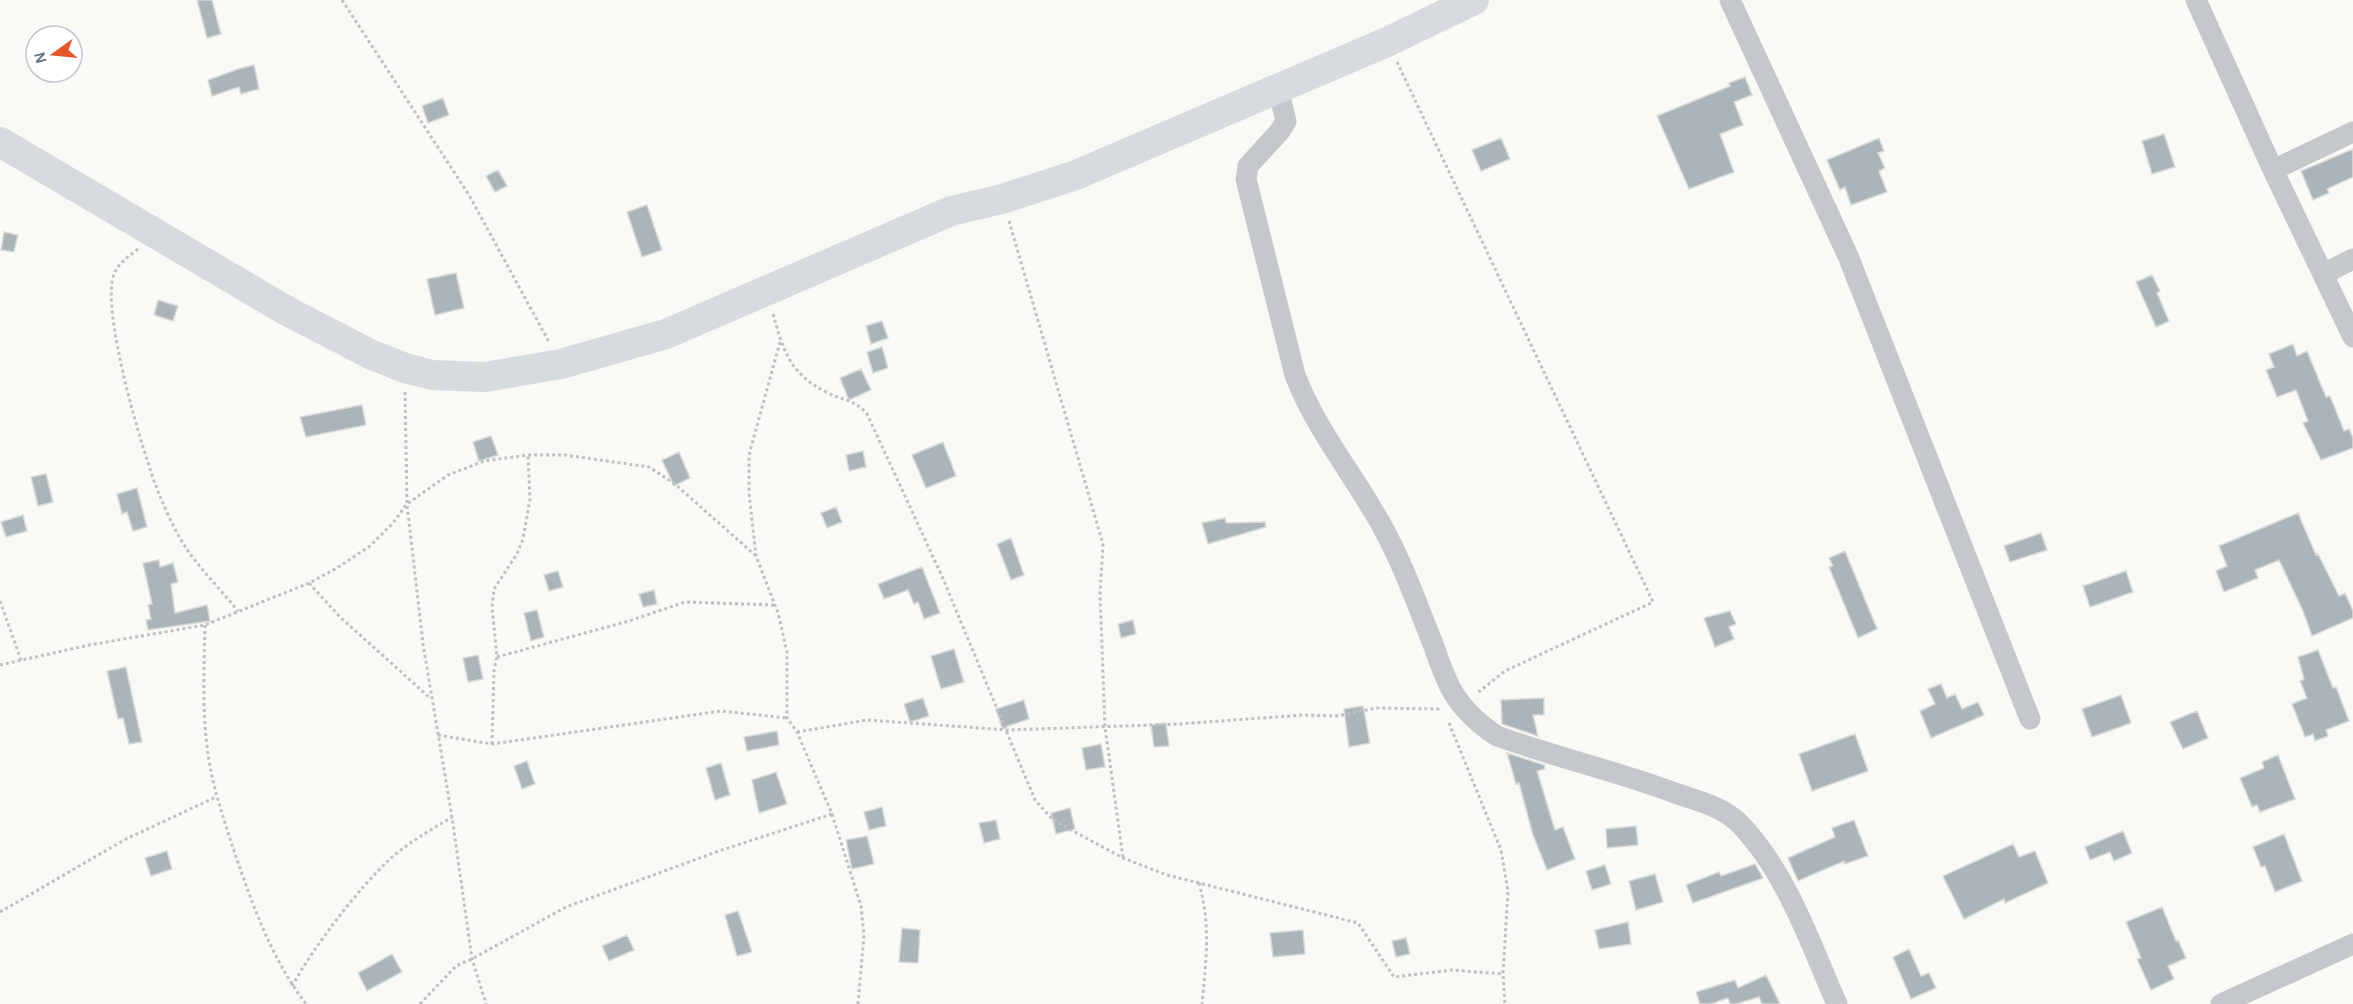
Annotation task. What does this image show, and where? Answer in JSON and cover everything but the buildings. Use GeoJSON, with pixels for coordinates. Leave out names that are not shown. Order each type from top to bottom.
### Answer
{"type":"FeatureCollection","features":[{"type":"Feature","properties":{"kind":"main road"},"geometry":{"type":"LineString","coordinates":[[0,142],[156,236],[287,311],[372,355],[405,368],[432,375],[484,377],[561,364],[666,334],[951,211],[1002,199],[1076,176],[1387,42],[1474,0]]}},
{"type":"Feature","properties":{"kind":"street"},"geometry":{"type":"LineString","coordinates":[[1730,0],[1848,256],[2030,719]]}},
{"type":"Feature","properties":{"kind":"street"},"geometry":{"type":"LineString","coordinates":[[2196,0],[2273,170],[2353,337]]}},
{"type":"Feature","properties":{"kind":"street"},"geometry":{"type":"LineString","coordinates":[[1278,89],[1286,121],[1280,131],[1248,166],[1246,179],[1295,375],[1306,405],[1346,465],[1400,561],[1450,687],[1454,709],[1497,736],[1709,803],[1738,823],[1761,849],[1779,878],[1837,1004]]}},
{"type":"Feature","properties":{"kind":"street"},"geometry":{"type":"LineString","coordinates":[[2273,170],[2353,132]]}},
{"type":"Feature","properties":{"kind":"street"},"geometry":{"type":"LineString","coordinates":[[2323,274],[2353,259]]}},
{"type":"Feature","properties":{"kind":"street"},"geometry":{"type":"LineString","coordinates":[[2221,1004],[2353,944]]}},
{"type":"Feature","properties":{"kind":"path"},"geometry":{"type":"LineString","coordinates":[[342,0],[470,195],[561,364]]}},
{"type":"Feature","properties":{"kind":"path"},"geometry":{"type":"LineString","coordinates":[[797,732],[867,720],[1008,730],[1105,727],[1303,715],[1337,716],[1376,708],[1454,709],[1505,671],[1653,602],[1387,42]]}},
{"type":"Feature","properties":{"kind":"path"},"geometry":{"type":"LineString","coordinates":[[1002,199],[1103,544],[1100,594],[1105,727],[1123,858]]}},
{"type":"Feature","properties":{"kind":"path"},"geometry":{"type":"LineString","coordinates":[[156,236],[124,259],[115,272],[112,286],[114,326],[125,379],[142,445],[160,495],[188,550],[238,611]]}},
{"type":"Feature","properties":{"kind":"path"},"geometry":{"type":"LineString","coordinates":[[765,290],[780,340],[797,372],[827,392],[854,402],[867,414],[1008,730],[1035,800],[1053,820],[1123,858],[1167,875],[1358,923],[1394,977],[1452,970],[1503,975]]}},
{"type":"Feature","properties":{"kind":"path"},"geometry":{"type":"LineString","coordinates":[[780,340],[749,455],[749,493],[756,556],[775,605],[787,652],[787,718],[797,732],[832,814],[861,906],[864,935],[858,1004]]}},
{"type":"Feature","properties":{"kind":"path"},"geometry":{"type":"LineString","coordinates":[[405,368],[406,504],[431,698],[452,817],[472,959],[486,1004]]}},
{"type":"Feature","properties":{"kind":"path"},"geometry":{"type":"LineString","coordinates":[[0,665],[89,645],[205,625],[309,583],[370,546],[393,523],[406,504],[448,475],[484,461],[528,455],[565,455],[649,467],[675,484],[756,556]]}},
{"type":"Feature","properties":{"kind":"path"},"geometry":{"type":"LineString","coordinates":[[492,744],[496,657],[492,607],[494,589],[517,554],[523,539],[530,499],[528,455]]}},
{"type":"Feature","properties":{"kind":"path"},"geometry":{"type":"LineString","coordinates":[[309,583],[341,618],[431,698]]}},
{"type":"Feature","properties":{"kind":"path"},"geometry":{"type":"LineString","coordinates":[[0,601],[21,660]]}},
{"type":"Feature","properties":{"kind":"path"},"geometry":{"type":"LineString","coordinates":[[496,657],[629,621],[685,602],[775,605]]}},
{"type":"Feature","properties":{"kind":"path"},"geometry":{"type":"LineString","coordinates":[[205,625],[204,690],[207,753],[216,797],[264,930],[292,986],[306,1004]]}},
{"type":"Feature","properties":{"kind":"path"},"geometry":{"type":"LineString","coordinates":[[1454,709],[1502,850],[1508,891],[1503,975],[1505,1004]]}},
{"type":"Feature","properties":{"kind":"path"},"geometry":{"type":"LineString","coordinates":[[438,735],[492,744],[721,711],[787,718]]}},
{"type":"Feature","properties":{"kind":"path"},"geometry":{"type":"LineString","coordinates":[[0,912],[124,840],[216,797]]}},
{"type":"Feature","properties":{"kind":"path"},"geometry":{"type":"LineString","coordinates":[[420,1004],[433,993],[456,966],[566,907],[719,851],[832,814]]}},
{"type":"Feature","properties":{"kind":"path"},"geometry":{"type":"LineString","coordinates":[[292,986],[307,960],[332,927],[391,859],[413,841],[452,817]]}},
{"type":"Feature","properties":{"kind":"path"},"geometry":{"type":"LineString","coordinates":[[1199,883],[1205,905],[1208,939],[1202,1004]]}}]}
